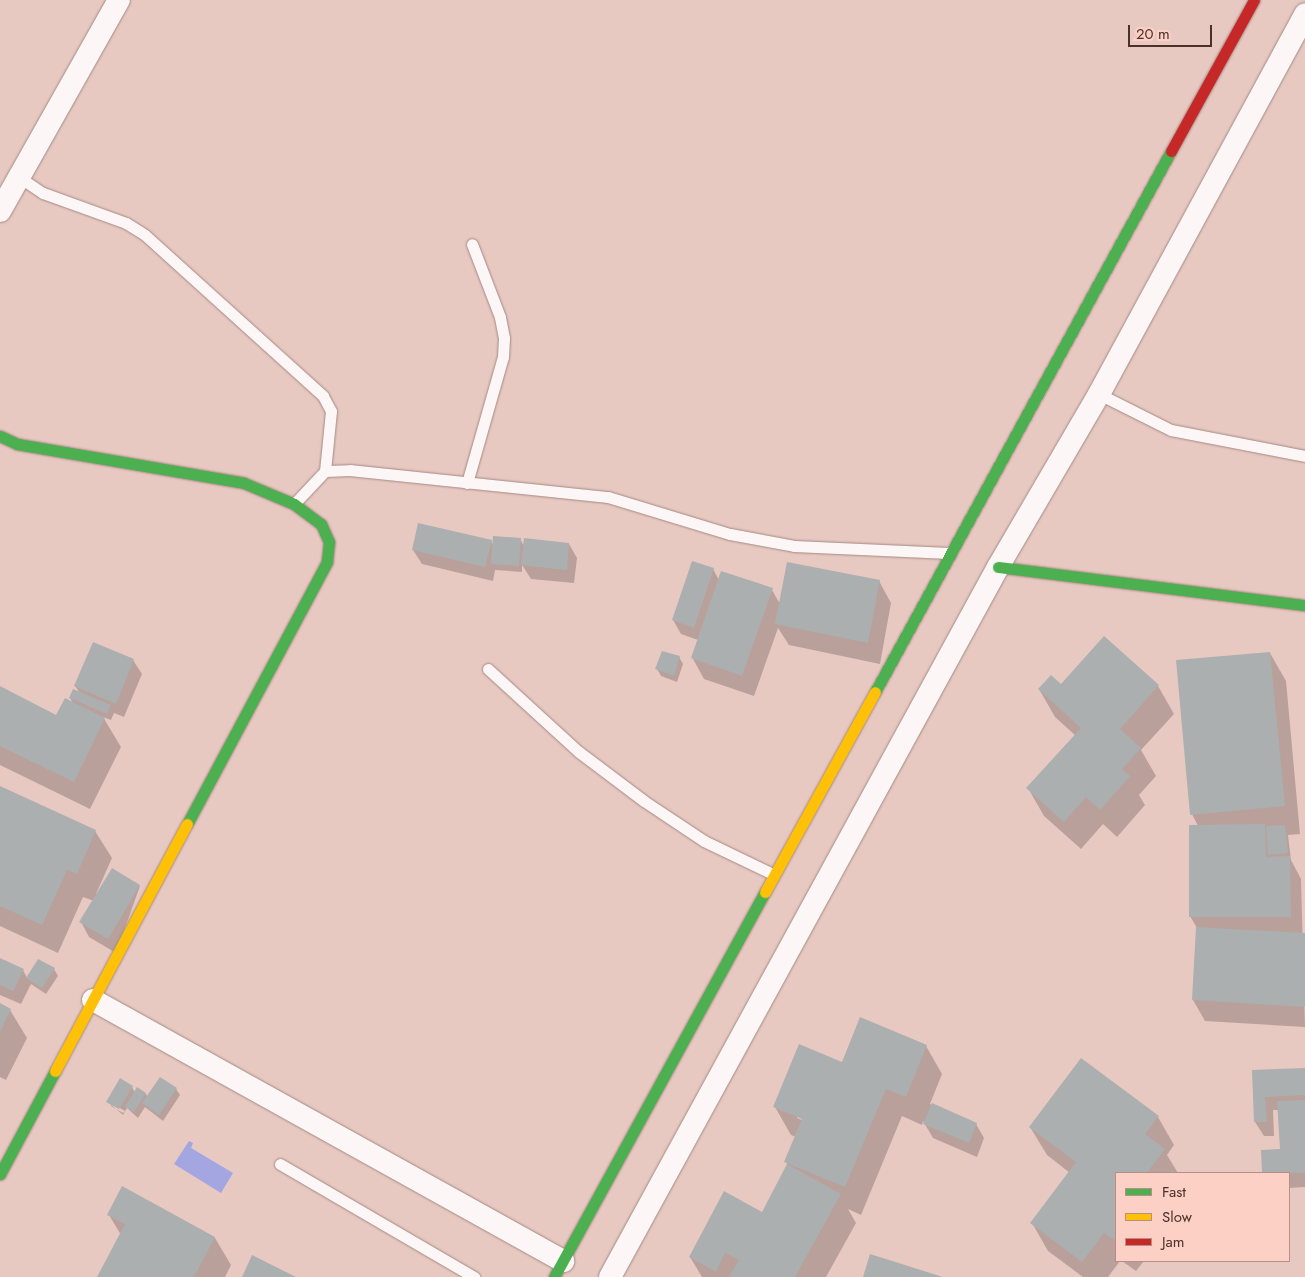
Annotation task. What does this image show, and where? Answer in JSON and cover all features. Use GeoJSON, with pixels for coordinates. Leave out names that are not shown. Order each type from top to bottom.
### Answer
{"type":"FeatureCollection","features":[{"type":"Feature","properties":{"kind":"street"},"geometry":{"type":"LineString","coordinates":[[0,211],[119,0]]}},
{"type":"Feature","properties":{"kind":"street"},"geometry":{"type":"LineString","coordinates":[[93,1000],[559,1269],[773,874],[954,554],[1051,368],[1254,0]]}},
{"type":"Feature","properties":{"kind":"street"},"geometry":{"type":"LineString","coordinates":[[610,1277],[998,567],[1099,394],[1305,14]]}},
{"type":"Feature","properties":{"kind":"street"},"geometry":{"type":"LineString","coordinates":[[0,436],[17,444],[244,483],[294,504],[321,524],[329,542],[327,562],[0,1174]]}},
{"type":"Feature","properties":{"kind":"street"},"geometry":{"type":"LineString","coordinates":[[998,567],[1305,605]]}},
{"type":"Feature","properties":{"kind":"lane"},"geometry":{"type":"LineString","coordinates":[[19,177],[44,193],[126,223],[145,236],[323,396],[331,411],[325,471],[294,504]]}},
{"type":"Feature","properties":{"kind":"lane"},"geometry":{"type":"LineString","coordinates":[[467,483],[502,357],[504,338],[500,317],[472,244]]}},
{"type":"Feature","properties":{"kind":"lane"},"geometry":{"type":"LineString","coordinates":[[1099,394],[1171,430],[1305,456]]}},
{"type":"Feature","properties":{"kind":"lane"},"geometry":{"type":"LineString","coordinates":[[325,471],[350,470],[608,497],[730,534],[794,546],[954,554]]}},
{"type":"Feature","properties":{"kind":"lane"},"geometry":{"type":"LineString","coordinates":[[488,669],[579,752],[644,801],[704,841],[773,874]]}},
{"type":"Feature","properties":{"kind":"lane"},"geometry":{"type":"LineString","coordinates":[[280,1164],[474,1277]]}},
{"type":"Feature","properties":{"kind":"water"},"geometry":{"type":"Polygon","coordinates":[[[189,1141],[193,1143],[191,1148],[233,1173],[221,1193],[174,1164],[189,1141]]]}},
{"type":"Feature","properties":{"kind":"building"},"geometry":{"type":"Polygon","coordinates":[[[418,523],[492,540],[485,567],[412,550],[418,523]]]}},
{"type":"Feature","properties":{"kind":"building"},"geometry":{"type":"Polygon","coordinates":[[[493,536],[521,538],[519,566],[491,564],[493,536]]]}},
{"type":"Feature","properties":{"kind":"building"},"geometry":{"type":"Polygon","coordinates":[[[524,538],[569,543],[567,570],[521,565],[524,538]]]}},
{"type":"Feature","properties":{"kind":"building"},"geometry":{"type":"Polygon","coordinates":[[[692,561],[714,568],[694,628],[672,620],[692,561]]]}},
{"type":"Feature","properties":{"kind":"building"},"geometry":{"type":"Polygon","coordinates":[[[787,562],[880,580],[868,643],[775,624],[787,562]]]}},
{"type":"Feature","properties":{"kind":"building"},"geometry":{"type":"Polygon","coordinates":[[[721,571],[773,588],[742,676],[691,658],[721,571]]]}},
{"type":"Feature","properties":{"kind":"building"},"geometry":{"type":"Polygon","coordinates":[[[1104,636],[1159,685],[1120,729],[1141,748],[1122,769],[1130,776],[1100,810],[1086,797],[1064,822],[1026,788],[1081,728],[1038,689],[1051,675],[1061,684],[1104,636]]]}},
{"type":"Feature","properties":{"kind":"building"},"geometry":{"type":"Polygon","coordinates":[[[93,642],[134,659],[116,704],[74,686],[93,642]]]}},
{"type":"Feature","properties":{"kind":"building"},"geometry":{"type":"Polygon","coordinates":[[[662,651],[680,656],[674,676],[655,669],[662,651]]]}},
{"type":"Feature","properties":{"kind":"building"},"geometry":{"type":"Polygon","coordinates":[[[1270,652],[1285,806],[1190,815],[1176,660],[1270,652]]]}},
{"type":"Feature","properties":{"kind":"building"},"geometry":{"type":"Polygon","coordinates":[[[0,686],[56,715],[65,698],[105,718],[74,782],[0,746],[0,686]]]}},
{"type":"Feature","properties":{"kind":"building"},"geometry":{"type":"Polygon","coordinates":[[[73,689],[111,705],[107,714],[69,698],[73,689]]]}},
{"type":"Feature","properties":{"kind":"building"},"geometry":{"type":"Polygon","coordinates":[[[0,786],[96,830],[77,874],[67,870],[42,925],[0,906],[0,786]]]}},
{"type":"Feature","properties":{"kind":"building"},"geometry":{"type":"Polygon","coordinates":[[[1265,824],[1266,857],[1290,856],[1291,917],[1189,917],[1189,825],[1265,824]]]}},
{"type":"Feature","properties":{"kind":"building"},"geometry":{"type":"Polygon","coordinates":[[[1285,825],[1288,853],[1268,855],[1266,826],[1285,825]]]}},
{"type":"Feature","properties":{"kind":"building"},"geometry":{"type":"Polygon","coordinates":[[[112,868],[140,885],[108,939],[79,922],[112,868]]]}},
{"type":"Feature","properties":{"kind":"building"},"geometry":{"type":"Polygon","coordinates":[[[1196,927],[1305,933],[1305,1007],[1192,1000],[1196,927]]]}},
{"type":"Feature","properties":{"kind":"building"},"geometry":{"type":"Polygon","coordinates":[[[0,958],[24,969],[13,991],[0,985],[0,958]]]}},
{"type":"Feature","properties":{"kind":"building"},"geometry":{"type":"Polygon","coordinates":[[[38,959],[55,968],[42,988],[26,978],[38,959]]]}},
{"type":"Feature","properties":{"kind":"building"},"geometry":{"type":"Polygon","coordinates":[[[0,1003],[11,1009],[0,1032],[0,1003]]]}},
{"type":"Feature","properties":{"kind":"building"},"geometry":{"type":"Polygon","coordinates":[[[860,1017],[927,1045],[906,1097],[886,1089],[845,1187],[784,1162],[802,1119],[773,1107],[799,1044],[842,1062],[860,1017]]]}},
{"type":"Feature","properties":{"kind":"building"},"geometry":{"type":"Polygon","coordinates":[[[1081,1058],[1159,1116],[1145,1134],[1165,1149],[1148,1172],[1115,1172],[1115,1240],[1104,1233],[1082,1262],[1030,1223],[1076,1162],[1029,1127],[1081,1058]]]}},
{"type":"Feature","properties":{"kind":"building"},"geometry":{"type":"Polygon","coordinates":[[[1305,1068],[1305,1095],[1265,1097],[1267,1122],[1254,1122],[1252,1070],[1305,1068]]]}},
{"type":"Feature","properties":{"kind":"building"},"geometry":{"type":"Polygon","coordinates":[[[160,1077],[177,1088],[159,1115],[142,1103],[160,1077]]]}},
{"type":"Feature","properties":{"kind":"building"},"geometry":{"type":"Polygon","coordinates":[[[120,1078],[133,1086],[119,1109],[106,1102],[120,1078]]]}},
{"type":"Feature","properties":{"kind":"building"},"geometry":{"type":"Polygon","coordinates":[[[137,1087],[146,1093],[134,1112],[125,1107],[137,1087]]]}},
{"type":"Feature","properties":{"kind":"building"},"geometry":{"type":"Polygon","coordinates":[[[1305,1100],[1305,1173],[1262,1172],[1261,1150],[1280,1149],[1277,1101],[1305,1100]]]}},
{"type":"Feature","properties":{"kind":"building"},"geometry":{"type":"Polygon","coordinates":[[[932,1103],[977,1123],[969,1143],[923,1124],[932,1103]]]}},
{"type":"Feature","properties":{"kind":"building"},"geometry":{"type":"Polygon","coordinates":[[[787,1164],[841,1194],[795,1277],[729,1277],[739,1260],[725,1253],[716,1272],[689,1257],[724,1191],[762,1212],[787,1164]]]}},
{"type":"Feature","properties":{"kind":"building"},"geometry":{"type":"Polygon","coordinates":[[[122,1186],[215,1237],[194,1277],[97,1277],[125,1224],[107,1215],[122,1186]]]}},
{"type":"Feature","properties":{"kind":"building"},"geometry":{"type":"Polygon","coordinates":[[[870,1254],[943,1277],[863,1277],[870,1254]]]}},
{"type":"Feature","properties":{"kind":"building"},"geometry":{"type":"Polygon","coordinates":[[[252,1255],[296,1277],[242,1277],[252,1255]]]}},
{"type":"Feature","properties":{"kind":"traffic: fast"},"geometry":{"type":"LineString","coordinates":[[875,692],[1171,151]]}},
{"type":"Feature","properties":{"kind":"traffic: fast"},"geometry":{"type":"LineString","coordinates":[[0,436],[17,444],[244,483],[294,504],[321,524],[329,542],[327,562],[187,824]]}},
{"type":"Feature","properties":{"kind":"traffic: fast"},"geometry":{"type":"LineString","coordinates":[[998,567],[1305,605]]}},
{"type":"Feature","properties":{"kind":"traffic: fast"},"geometry":{"type":"LineString","coordinates":[[554,1277],[765,892]]}},
{"type":"Feature","properties":{"kind":"traffic: fast"},"geometry":{"type":"LineString","coordinates":[[0,1174],[55,1071]]}},
{"type":"Feature","properties":{"kind":"traffic: slow"},"geometry":{"type":"LineString","coordinates":[[765,892],[875,692]]}},
{"type":"Feature","properties":{"kind":"traffic: slow"},"geometry":{"type":"LineString","coordinates":[[55,1071],[187,824]]}},
{"type":"Feature","properties":{"kind":"traffic: jam"},"geometry":{"type":"LineString","coordinates":[[1171,151],[1254,0]]}}]}
